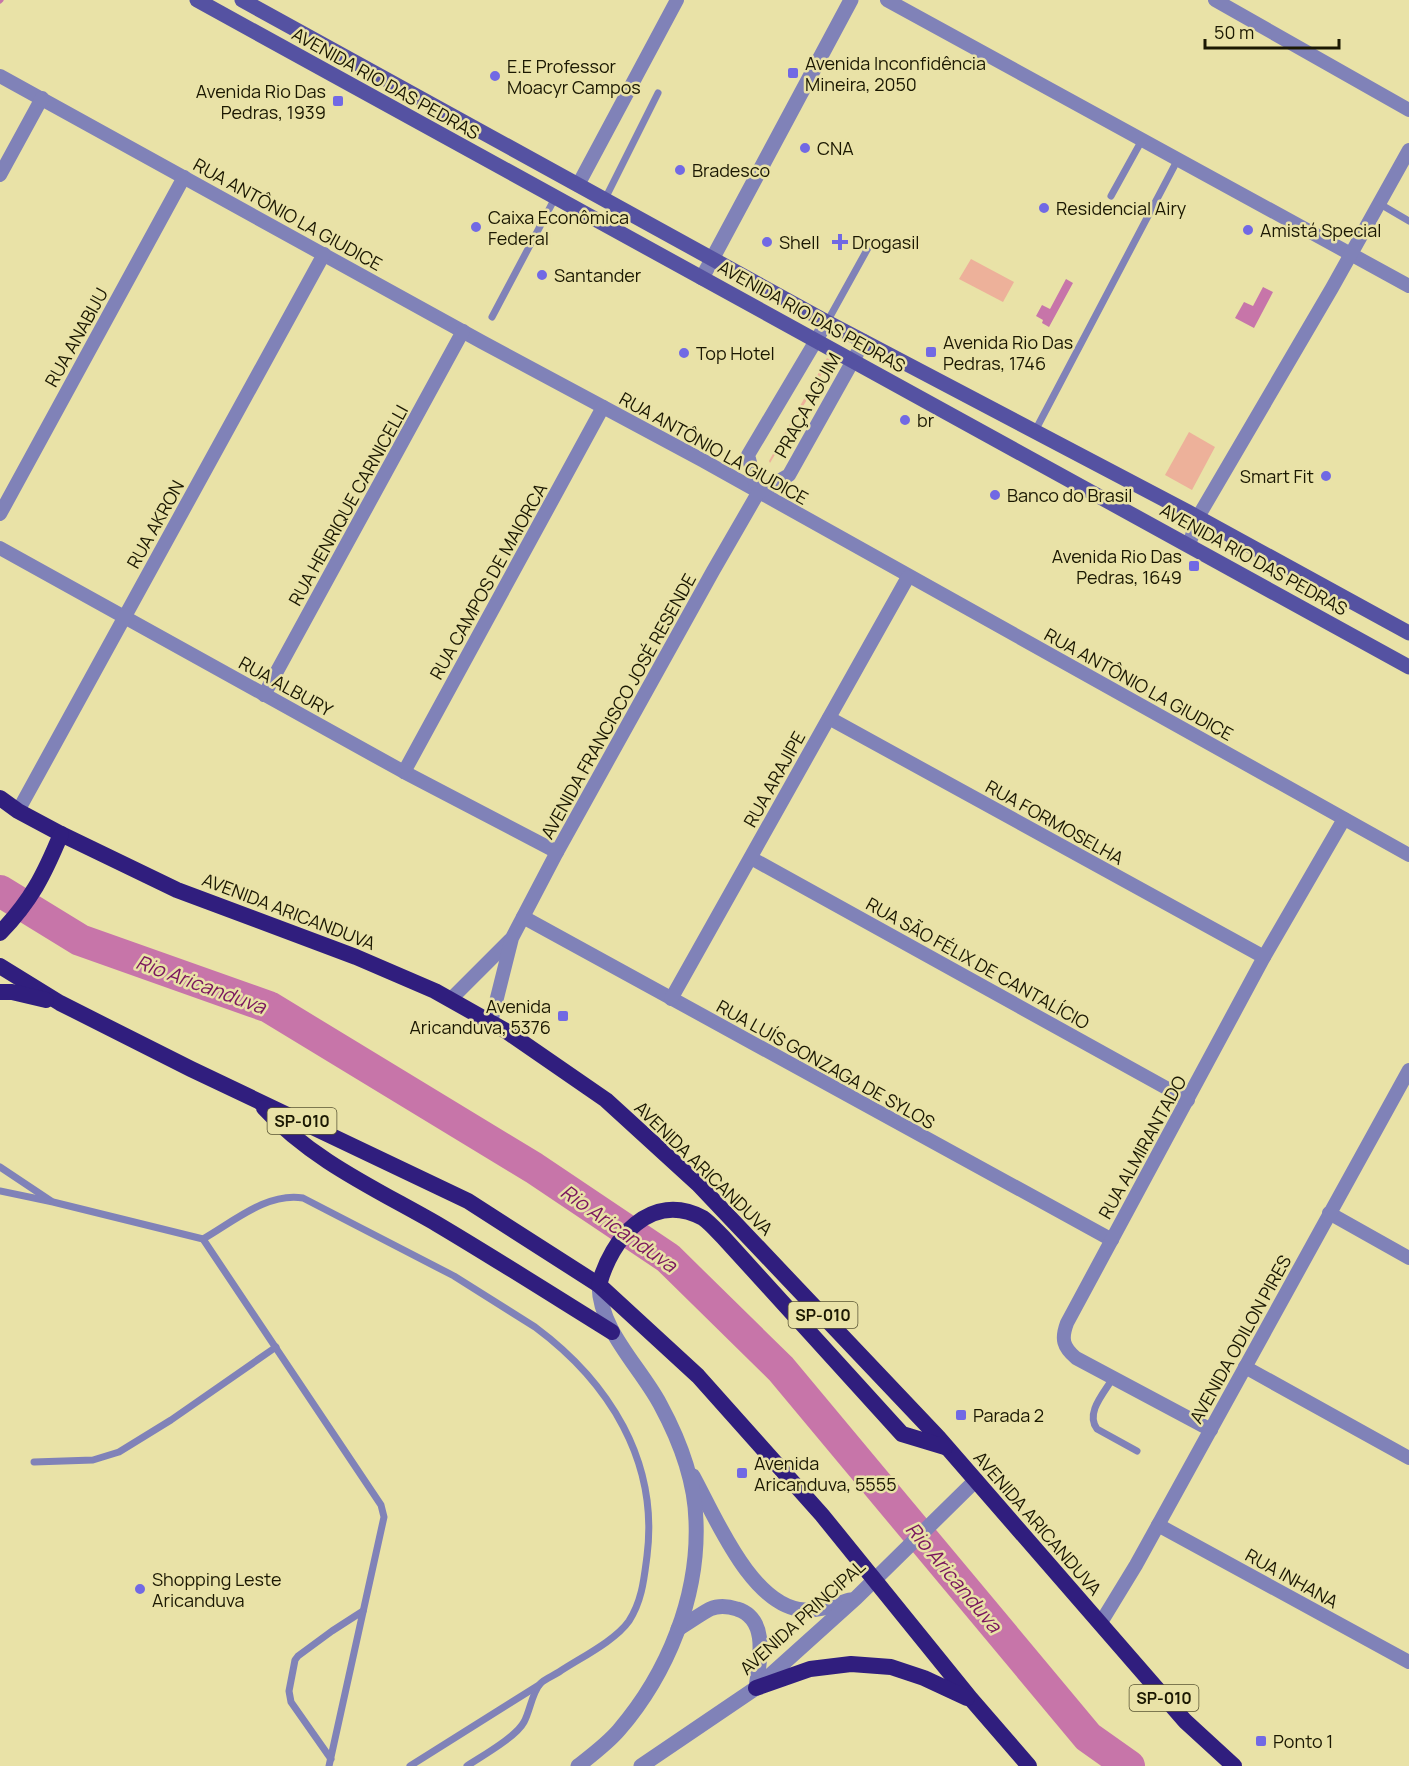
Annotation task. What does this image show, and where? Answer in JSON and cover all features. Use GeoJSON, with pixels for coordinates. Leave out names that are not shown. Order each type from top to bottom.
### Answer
{"type":"FeatureCollection","features":[{"type":"Feature","properties":{"kind":"highway","name":"AVENIDA ARICANDUVA"},"geometry":{"type":"LineString","coordinates":[[0,798],[18,811],[61,834],[177,890],[356,957],[435,991],[491,1022],[606,1100],[698,1184],[946,1447],[1185,1721],[1234,1766]]}},
{"type":"Feature","properties":{"kind":"highway"},"geometry":{"type":"LineString","coordinates":[[0,933],[26,905],[45,874],[61,834]]}},
{"type":"Feature","properties":{"kind":"highway","name":"SP-010"},"geometry":{"type":"LineString","coordinates":[[0,966],[60,1003],[468,1202],[599,1285],[698,1376],[822,1515],[971,1699],[1029,1766]]}},
{"type":"Feature","properties":{"kind":"highway"},"geometry":{"type":"LineString","coordinates":[[0,992],[12,992],[60,1003]]}},
{"type":"Feature","properties":{"kind":"highway"},"geometry":{"type":"LineString","coordinates":[[258,1101],[275,1120],[330,1164],[444,1229],[612,1332]]}},
{"type":"Feature","properties":{"kind":"highway"},"geometry":{"type":"LineString","coordinates":[[599,1285],[604,1267],[618,1241],[629,1228],[648,1216],[668,1210],[687,1212],[705,1219],[902,1434],[946,1447]]}},
{"type":"Feature","properties":{"kind":"highway"},"geometry":{"type":"LineString","coordinates":[[756,1688],[810,1669],[851,1664],[891,1667],[924,1678],[971,1699]]}},
{"type":"Feature","properties":{"kind":"main road","name":"AVENIDA RIO DAS PEDRAS"},"geometry":{"type":"LineString","coordinates":[[242,0],[827,322],[1198,517],[1409,633]]}},
{"type":"Feature","properties":{"kind":"main road","name":"AVENIDA RIO DAS PEDRAS"},"geometry":{"type":"LineString","coordinates":[[207,2],[555,198],[1409,667]]}},
{"type":"Feature","properties":{"kind":"street"},"geometry":{"type":"LineString","coordinates":[[578,185],[677,0]]}},
{"type":"Feature","properties":{"kind":"street"},"geometry":{"type":"LineString","coordinates":[[702,278],[852,0]]}},
{"type":"Feature","properties":{"kind":"street"},"geometry":{"type":"LineString","coordinates":[[887,0],[1409,286]]}},
{"type":"Feature","properties":{"kind":"street"},"geometry":{"type":"LineString","coordinates":[[1215,0],[1409,110]]}},
{"type":"Feature","properties":{"kind":"street","name":"RUA ANTÔNIO LA GIUDICE"},"geometry":{"type":"LineString","coordinates":[[0,76],[603,407],[1409,855]]}},
{"type":"Feature","properties":{"kind":"street"},"geometry":{"type":"LineString","coordinates":[[0,175],[42,98]]}},
{"type":"Feature","properties":{"kind":"street"},"geometry":{"type":"LineString","coordinates":[[1189,545],[1198,517],[1409,150]]}},
{"type":"Feature","properties":{"kind":"street","name":"RUA ANABIJU"},"geometry":{"type":"LineString","coordinates":[[0,514],[184,177]]}},
{"type":"Feature","properties":{"kind":"street","name":"RUA AKRON"},"geometry":{"type":"LineString","coordinates":[[18,811],[324,254]]}},
{"type":"Feature","properties":{"kind":"street","name":"PRAÇA AGUIM"},"geometry":{"type":"LineString","coordinates":[[827,322],[748,455],[758,493],[789,475],[864,341]]}},
{"type":"Feature","properties":{"kind":"street","name":"RUA HENRIQUE CARNICELLI"},"geometry":{"type":"LineString","coordinates":[[264,695],[463,331]]}},
{"type":"Feature","properties":{"kind":"street","name":"RUA CAMPOS DE MAIORCA"},"geometry":{"type":"LineString","coordinates":[[404,772],[603,407]]}},
{"type":"Feature","properties":{"kind":"street","name":"AVENIDA FRANCISCO JOSÉ RESENDE"},"geometry":{"type":"LineString","coordinates":[[491,1022],[512,938],[712,571],[758,493]]}},
{"type":"Feature","properties":{"kind":"street","name":"RUA ALBURY"},"geometry":{"type":"LineString","coordinates":[[0,548],[404,772],[557,852]]}},
{"type":"Feature","properties":{"kind":"street","name":"RUA ARAJIPE"},"geometry":{"type":"LineString","coordinates":[[671,999],[908,577]]}},
{"type":"Feature","properties":{"kind":"street","name":"RUA FORMOSELHA"},"geometry":{"type":"LineString","coordinates":[[829,718],[1264,957]]}},
{"type":"Feature","properties":{"kind":"street","name":"RUA ALMIRANTADO"},"geometry":{"type":"LineString","coordinates":[[1211,1430],[1076,1358],[1066,1350],[1062,1335],[1264,957],[1344,819]]}},
{"type":"Feature","properties":{"kind":"street","name":"RUA SÃO FÉLIX DE CANTALÍCIO"},"geometry":{"type":"LineString","coordinates":[[751,858],[1188,1100]]}},
{"type":"Feature","properties":{"kind":"street","name":"RUA LUÍS GONZAGA DE SYLOS"},"geometry":{"type":"LineString","coordinates":[[523,917],[1112,1240]]}},
{"type":"Feature","properties":{"kind":"street","name":"AVENIDA FRANCISCO JOSÉ RESENDE"},"geometry":{"type":"LineString","coordinates":[[450,1000],[512,938]]}},
{"type":"Feature","properties":{"kind":"street","name":"AVENIDA ODILON PIRES"},"geometry":{"type":"LineString","coordinates":[[1100,1624],[1211,1430],[1409,1070]]}},
{"type":"Feature","properties":{"kind":"street"},"geometry":{"type":"LineString","coordinates":[[1329,1214],[1409,1258]]}},
{"type":"Feature","properties":{"kind":"street"},"geometry":{"type":"LineString","coordinates":[[578,1766],[618,1732],[645,1696],[663,1666],[678,1629],[689,1588],[695,1552],[696,1519],[686,1463],[678,1440],[660,1404],[612,1332],[599,1299],[599,1285]]}},
{"type":"Feature","properties":{"kind":"street"},"geometry":{"type":"LineString","coordinates":[[1245,1367],[1409,1458]]}},
{"type":"Feature","properties":{"kind":"street"},"geometry":{"type":"LineString","coordinates":[[686,1463],[732,1548],[749,1573],[777,1600],[789,1607],[805,1611],[856,1598]]}},
{"type":"Feature","properties":{"kind":"street","name":"AVENIDA PRINCIPAL"},"geometry":{"type":"LineString","coordinates":[[641,1766],[756,1688],[856,1598],[976,1480]]}},
{"type":"Feature","properties":{"kind":"street","name":"RUA INHANA"},"geometry":{"type":"LineString","coordinates":[[1158,1525],[1409,1662]]}},
{"type":"Feature","properties":{"kind":"street"},"geometry":{"type":"LineString","coordinates":[[678,1629],[711,1609],[726,1606],[749,1616],[757,1627],[760,1641],[756,1688]]}},
{"type":"Feature","properties":{"kind":"lane"},"geometry":{"type":"LineString","coordinates":[[605,199],[658,93]]}},
{"type":"Feature","properties":{"kind":"lane"},"geometry":{"type":"LineString","coordinates":[[1111,196],[1142,140]]}},
{"type":"Feature","properties":{"kind":"lane"},"geometry":{"type":"LineString","coordinates":[[1035,431],[1178,159]]}},
{"type":"Feature","properties":{"kind":"lane"},"geometry":{"type":"LineString","coordinates":[[492,317],[555,198]]}},
{"type":"Feature","properties":{"kind":"lane"},"geometry":{"type":"LineString","coordinates":[[1380,204],[1409,221]]}},
{"type":"Feature","properties":{"kind":"lane"},"geometry":{"type":"LineString","coordinates":[[827,322],[868,248]]}},
{"type":"Feature","properties":{"kind":"lane"},"geometry":{"type":"LineString","coordinates":[[0,1167],[53,1202]]}},
{"type":"Feature","properties":{"kind":"lane"},"geometry":{"type":"LineString","coordinates":[[0,1191],[203,1239],[381,1505],[384,1517],[330,1762]]}},
{"type":"Feature","properties":{"kind":"lane"},"geometry":{"type":"LineString","coordinates":[[203,1239],[262,1204],[282,1197],[303,1198],[495,1300],[547,1336],[598,1385],[626,1428],[642,1470],[650,1536],[644,1584],[639,1603],[628,1623],[615,1635],[539,1685],[410,1766]]}},
{"type":"Feature","properties":{"kind":"lane"},"geometry":{"type":"LineString","coordinates":[[34,1462],[93,1460],[119,1452],[171,1420],[276,1347]]}},
{"type":"Feature","properties":{"kind":"lane"},"geometry":{"type":"LineString","coordinates":[[1113,1378],[1093,1413],[1093,1424],[1097,1429],[1137,1452]]}},
{"type":"Feature","properties":{"kind":"lane"},"geometry":{"type":"LineString","coordinates":[[330,1762],[291,1702],[289,1691],[295,1660],[325,1636],[363,1611]]}},
{"type":"Feature","properties":{"kind":"lane"},"geometry":{"type":"LineString","coordinates":[[467,1766],[516,1733],[524,1724],[539,1685]]}},
{"type":"Feature","properties":{"kind":"shaded area"},"geometry":{"type":"Polygon","coordinates":[[[971,259],[1014,282],[1003,302],[959,279],[971,259]]]}},
{"type":"Feature","properties":{"kind":"shaded area"},"geometry":{"type":"Polygon","coordinates":[[[1066,279],[1073,283],[1049,327],[1036,316],[1042,305],[1050,309],[1066,279]]]}},
{"type":"Feature","properties":{"kind":"shaded area"},"geometry":{"type":"Polygon","coordinates":[[[1263,287],[1273,292],[1254,328],[1235,318],[1244,302],[1253,306],[1263,287]]]}},
{"type":"Feature","properties":{"kind":"shaded area"},"geometry":{"type":"Polygon","coordinates":[[[827,358],[830,360],[770,463],[769,461],[827,358]]]}},
{"type":"Feature","properties":{"kind":"shaded area"},"geometry":{"type":"Polygon","coordinates":[[[1189,432],[1215,447],[1192,490],[1165,475],[1189,432]]]}},
{"type":"Feature","properties":{"kind":"waterway","name":"Rio Aricanduva"},"geometry":{"type":"LineString","coordinates":[[0,891],[80,940],[269,1007],[534,1168],[668,1258],[781,1369],[1088,1737],[1129,1766]]}},
{"type":"Feature","properties":{"kind":"place","name":"Avenida Inconfidência Mineira, 2050"},"geometry":{"type":"Point","coordinates":[793,73]}},
{"type":"Feature","properties":{"kind":"place","name":"E.E Professor Moacyr Campos"},"geometry":{"type":"Point","coordinates":[495,76]}},
{"type":"Feature","properties":{"kind":"place","name":"Avenida Rio Das Pedras, 1939"},"geometry":{"type":"Point","coordinates":[338,101]}},
{"type":"Feature","properties":{"kind":"place","name":"CNA"},"geometry":{"type":"Point","coordinates":[805,148]}},
{"type":"Feature","properties":{"kind":"place","name":"Bradesco"},"geometry":{"type":"Point","coordinates":[680,170]}},
{"type":"Feature","properties":{"kind":"place","name":"Residencial Airy"},"geometry":{"type":"Point","coordinates":[1044,208]}},
{"type":"Feature","properties":{"kind":"place","name":"Caixa Econômica Federal"},"geometry":{"type":"Point","coordinates":[476,227]}},
{"type":"Feature","properties":{"kind":"place","name":"Amistá Special"},"geometry":{"type":"Point","coordinates":[1248,230]}},
{"type":"Feature","properties":{"kind":"place","name":"Shell"},"geometry":{"type":"Point","coordinates":[767,242]}},
{"type":"Feature","properties":{"kind":"place","name":"Drogasil"},"geometry":{"type":"Point","coordinates":[840,242]}},
{"type":"Feature","properties":{"kind":"place","name":"Santander"},"geometry":{"type":"Point","coordinates":[542,275]}},
{"type":"Feature","properties":{"kind":"place","name":"Avenida Rio Das Pedras, 1746"},"geometry":{"type":"Point","coordinates":[931,352]}},
{"type":"Feature","properties":{"kind":"place","name":"Top Hotel"},"geometry":{"type":"Point","coordinates":[684,353]}},
{"type":"Feature","properties":{"kind":"place","name":"br"},"geometry":{"type":"Point","coordinates":[905,420]}},
{"type":"Feature","properties":{"kind":"place","name":"Smart Fit"},"geometry":{"type":"Point","coordinates":[1326,476]}},
{"type":"Feature","properties":{"kind":"place","name":"Banco do Brasil"},"geometry":{"type":"Point","coordinates":[995,495]}},
{"type":"Feature","properties":{"kind":"place","name":"Avenida Rio Das Pedras, 1649"},"geometry":{"type":"Point","coordinates":[1194,566]}},
{"type":"Feature","properties":{"kind":"place","name":"Avenida Aricanduva, 5376"},"geometry":{"type":"Point","coordinates":[563,1016]}},
{"type":"Feature","properties":{"kind":"place","name":"Parada 2"},"geometry":{"type":"Point","coordinates":[961,1415]}},
{"type":"Feature","properties":{"kind":"place","name":"Avenida Aricanduva, 5555"},"geometry":{"type":"Point","coordinates":[742,1473]}},
{"type":"Feature","properties":{"kind":"place","name":"Shopping Leste Aricanduva"},"geometry":{"type":"Point","coordinates":[140,1589]}},
{"type":"Feature","properties":{"kind":"place","name":"Ponto 1"},"geometry":{"type":"Point","coordinates":[1261,1741]}}]}
